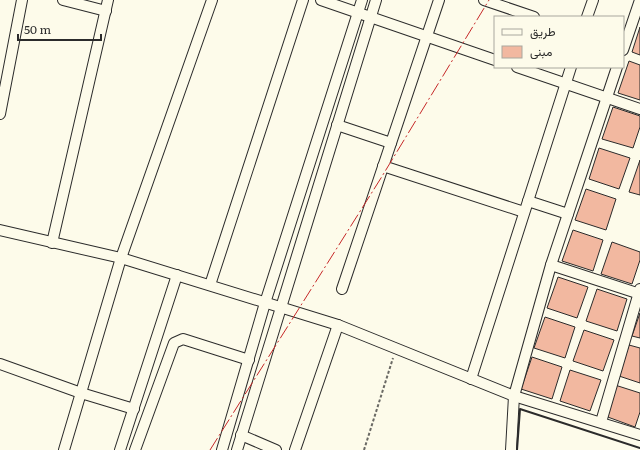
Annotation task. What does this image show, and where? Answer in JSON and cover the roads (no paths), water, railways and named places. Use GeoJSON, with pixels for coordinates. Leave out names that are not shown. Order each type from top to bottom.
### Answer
{"type":"FeatureCollection","features":[{"type":"Feature","properties":{"kind":"street"},"geometry":{"type":"LineString","coordinates":[[0,114],[22,0]]}},
{"type":"Feature","properties":{"kind":"street"},"geometry":{"type":"LineString","coordinates":[[63,0],[106,11]]}},
{"type":"Feature","properties":{"kind":"street"},"geometry":{"type":"LineString","coordinates":[[52,243],[108,0]]}},
{"type":"Feature","properties":{"kind":"street"},"geometry":{"type":"LineString","coordinates":[[64,450],[121,258],[212,0]]}},
{"type":"Feature","properties":{"kind":"street"},"geometry":{"type":"LineString","coordinates":[[210,285],[303,0]]}},
{"type":"Feature","properties":{"kind":"street"},"geometry":{"type":"LineString","coordinates":[[321,0],[494,60]]}},
{"type":"Feature","properties":{"kind":"street"},"geometry":{"type":"LineString","coordinates":[[222,450],[250,360],[265,303],[362,0]]}},
{"type":"Feature","properties":{"kind":"street"},"geometry":{"type":"LineString","coordinates":[[237,450],[376,0]]}},
{"type":"Feature","properties":{"kind":"street"},"geometry":{"type":"LineString","coordinates":[[342,289],[440,0]]}},
{"type":"Feature","properties":{"kind":"street"},"geometry":{"type":"LineString","coordinates":[[484,0],[531,16]]}},
{"type":"Feature","properties":{"kind":"street"},"geometry":{"type":"LineString","coordinates":[[587,16],[593,0]]}},
{"type":"Feature","properties":{"kind":"street"},"geometry":{"type":"LineString","coordinates":[[624,47],[640,0]]}},
{"type":"Feature","properties":{"kind":"street"},"geometry":{"type":"LineString","coordinates":[[519,68],[640,109]]}},
{"type":"Feature","properties":{"kind":"street"},"geometry":{"type":"LineString","coordinates":[[471,379],[571,68]]}},
{"type":"Feature","properties":{"kind":"street"},"geometry":{"type":"LineString","coordinates":[[511,450],[514,396],[551,265],[617,68]]}},
{"type":"Feature","properties":{"kind":"street"},"geometry":{"type":"LineString","coordinates":[[337,125],[391,143]]}},
{"type":"Feature","properties":{"kind":"street"},"geometry":{"type":"LineString","coordinates":[[383,166],[524,212]]}},
{"type":"Feature","properties":{"kind":"street"},"geometry":{"type":"LineString","coordinates":[[528,201],[568,214]]}},
{"type":"Feature","properties":{"kind":"street"},"geometry":{"type":"LineString","coordinates":[[0,230],[121,258],[338,325],[514,396],[640,435]]}},
{"type":"Feature","properties":{"kind":"street"},"geometry":{"type":"LineString","coordinates":[[551,265],[639,293],[601,422]]}},
{"type":"Feature","properties":{"kind":"street"},"geometry":{"type":"LineString","coordinates":[[120,450],[177,275]]}},
{"type":"Feature","properties":{"kind":"street"},"geometry":{"type":"LineString","coordinates":[[296,450],[338,325]]}},
{"type":"Feature","properties":{"kind":"street"},"geometry":{"type":"LineString","coordinates":[[135,450],[174,343],[183,338],[250,360]]}},
{"type":"Feature","properties":{"kind":"street"},"geometry":{"type":"LineString","coordinates":[[0,364],[81,393],[134,409]]}},
{"type":"Feature","properties":{"kind":"street"},"geometry":{"type":"LineString","coordinates":[[242,435],[276,450]]}}]}
